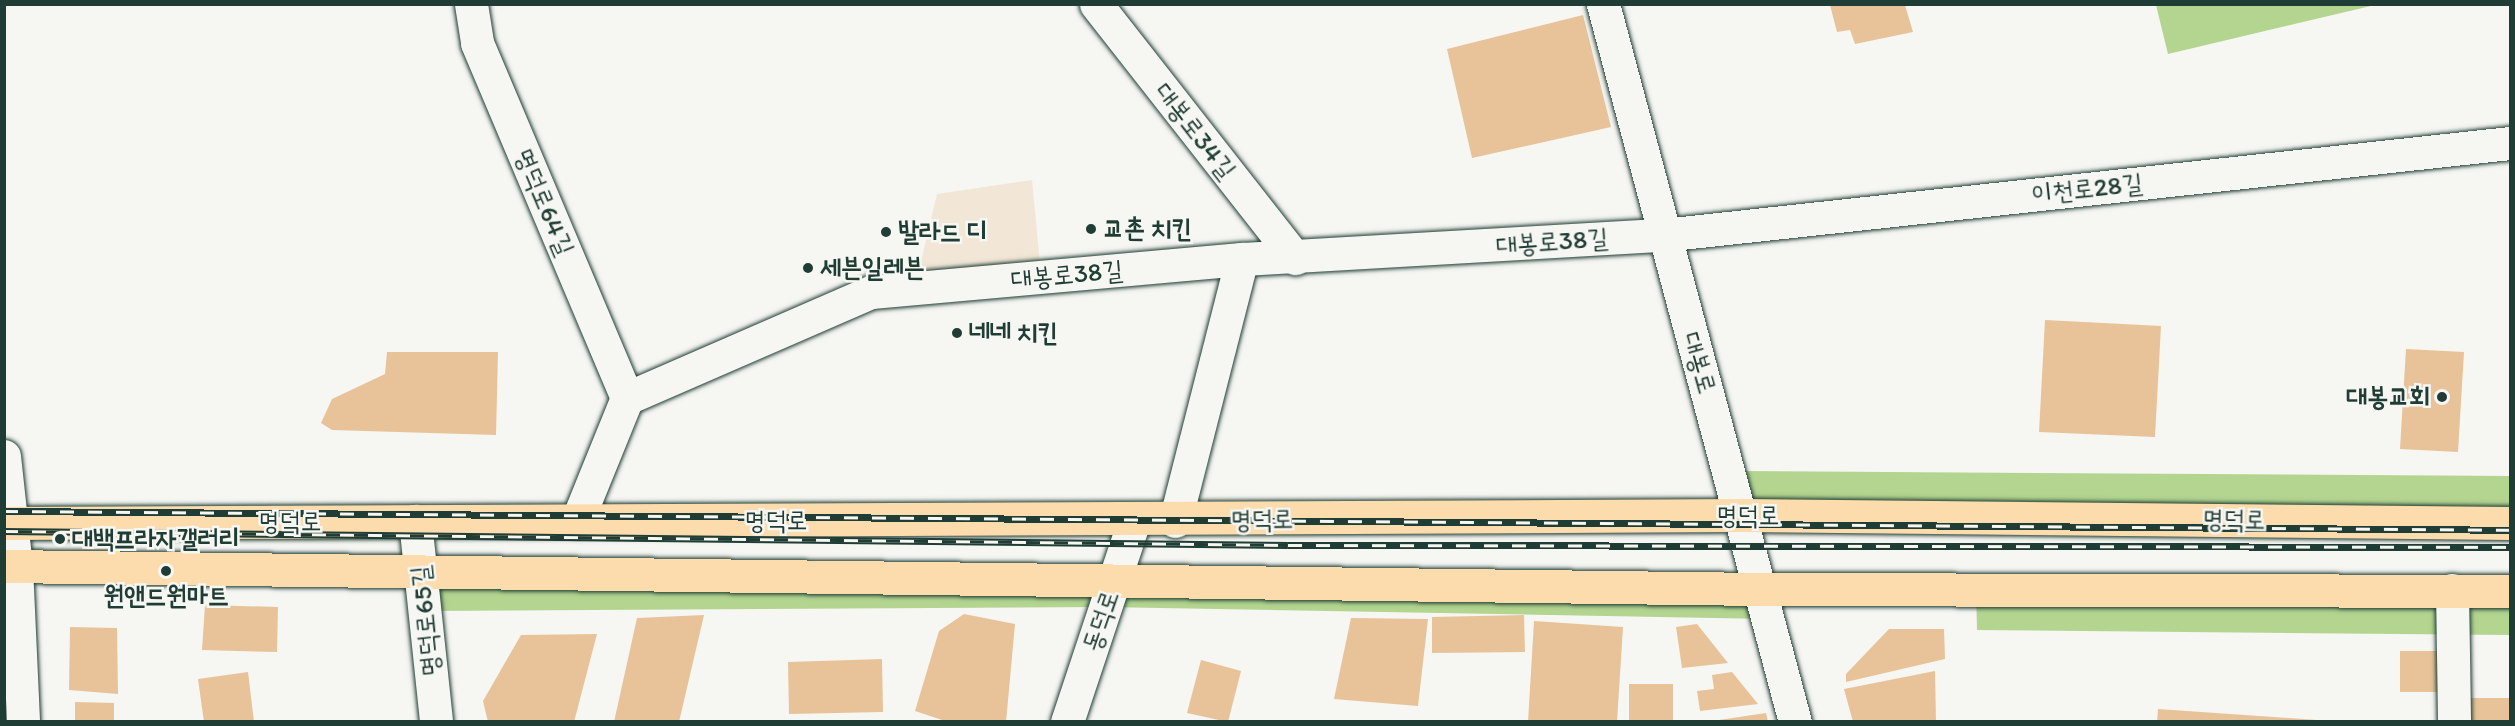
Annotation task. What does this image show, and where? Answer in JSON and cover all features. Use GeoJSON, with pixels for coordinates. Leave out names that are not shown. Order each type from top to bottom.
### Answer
{"type":"FeatureCollection","features":[{"type":"Feature","properties":{"kind":"main road","name":"명덕로"},"geometry":{"type":"LineString","coordinates":[[9,523],[1175,521],[1743,515],[2511,523]]}},
{"type":"Feature","properties":{"kind":"main road","name":"명덕로"},"geometry":{"type":"LineString","coordinates":[[10,566],[421,574],[1115,578],[1761,589],[2511,591]]}},
{"type":"Feature","properties":{"kind":"street","name":"명덕로64길"},"geometry":{"type":"LineString","coordinates":[[471,4],[477,43],[627,398]]}},
{"type":"Feature","properties":{"kind":"street","name":"대봉로34길"},"geometry":{"type":"LineString","coordinates":[[1096,4],[1295,258]]}},
{"type":"Feature","properties":{"kind":"street","name":"대봉로"},"geometry":{"type":"LineString","coordinates":[[1603,4],[1663,235],[1743,515],[1795,722]]}},
{"type":"Feature","properties":{"kind":"street","name":"이천로28길"},"geometry":{"type":"LineString","coordinates":[[1663,235],[2511,143]]}},
{"type":"Feature","properties":{"kind":"street","name":"대봉로38길"},"geometry":{"type":"LineString","coordinates":[[627,398],[871,292],[1242,259],[1295,258],[1663,235]]}},
{"type":"Feature","properties":{"kind":"street"},"geometry":{"type":"LineString","coordinates":[[1175,521],[1242,259]]}},
{"type":"Feature","properties":{"kind":"street"},"geometry":{"type":"LineString","coordinates":[[577,521],[627,398]]}},
{"type":"Feature","properties":{"kind":"street"},"geometry":{"type":"LineString","coordinates":[[4,456],[10,566],[23,722]]}},
{"type":"Feature","properties":{"kind":"street","name":"명덕로65길"},"geometry":{"type":"LineString","coordinates":[[415,521],[436,722]]}},
{"type":"Feature","properties":{"kind":"street","name":"동덕로"},"geometry":{"type":"LineString","coordinates":[[1067,722],[1134,521]]}},
{"type":"Feature","properties":{"kind":"street"},"geometry":{"type":"LineString","coordinates":[[2452,590],[2454,722]]}},
{"type":"Feature","properties":{"kind":"shaded area"},"geometry":{"type":"Polygon","coordinates":[[[1032,180],[1040,264],[917,278],[937,194],[1032,180]]]}},
{"type":"Feature","properties":{"kind":"green space"},"geometry":{"type":"Polygon","coordinates":[[[2156,4],[2375,5],[2168,54],[2156,4]]]}},
{"type":"Feature","properties":{"kind":"green space"},"geometry":{"type":"Polygon","coordinates":[[[1730,471],[2510,476],[2510,524],[1743,515],[1730,471]]]}},
{"type":"Feature","properties":{"kind":"green space"},"geometry":{"type":"Polygon","coordinates":[[[421,574],[1761,589],[1769,619],[1105,607],[424,611],[421,574]]]}},
{"type":"Feature","properties":{"kind":"green space"},"geometry":{"type":"Polygon","coordinates":[[[1976,589],[2510,591],[2510,635],[1977,630],[1976,589]]]}},
{"type":"Feature","properties":{"kind":"building"},"geometry":{"type":"Polygon","coordinates":[[[1830,5],[1905,5],[1913,32],[1855,44],[1850,30],[1837,32],[1830,5]]]}},
{"type":"Feature","properties":{"kind":"building"},"geometry":{"type":"Polygon","coordinates":[[[1583,15],[1611,127],[1472,158],[1447,49],[1583,15]]]}},
{"type":"Feature","properties":{"kind":"building"},"geometry":{"type":"Polygon","coordinates":[[[2045,320],[2161,326],[2155,437],[2039,432],[2045,320]]]}},
{"type":"Feature","properties":{"kind":"building"},"geometry":{"type":"Polygon","coordinates":[[[2406,349],[2464,352],[2458,452],[2400,449],[2406,349]]]}},
{"type":"Feature","properties":{"kind":"building"},"geometry":{"type":"Polygon","coordinates":[[[387,352],[498,352],[496,435],[332,430],[321,423],[332,399],[385,374],[387,352]]]}},
{"type":"Feature","properties":{"kind":"building"},"geometry":{"type":"Polygon","coordinates":[[[205,605],[278,607],[277,652],[202,650],[205,605]]]}},
{"type":"Feature","properties":{"kind":"building"},"geometry":{"type":"Polygon","coordinates":[[[964,614],[1015,624],[1006,722],[948,722],[915,711],[939,631],[964,614]]]}},
{"type":"Feature","properties":{"kind":"building"},"geometry":{"type":"Polygon","coordinates":[[[704,615],[679,722],[614,722],[637,618],[704,615]]]}},
{"type":"Feature","properties":{"kind":"building"},"geometry":{"type":"Polygon","coordinates":[[[1524,615],[1525,652],[1432,653],[1432,617],[1524,615]]]}},
{"type":"Feature","properties":{"kind":"building"},"geometry":{"type":"Polygon","coordinates":[[[1351,618],[1428,619],[1418,706],[1334,699],[1351,618]]]}},
{"type":"Feature","properties":{"kind":"building"},"geometry":{"type":"Polygon","coordinates":[[[1534,621],[1623,627],[1617,722],[1528,722],[1534,621]]]}},
{"type":"Feature","properties":{"kind":"building"},"geometry":{"type":"Polygon","coordinates":[[[1697,624],[1728,663],[1682,668],[1676,627],[1697,624]]]}},
{"type":"Feature","properties":{"kind":"building"},"geometry":{"type":"Polygon","coordinates":[[[70,627],[117,628],[118,694],[69,690],[70,627]]]}},
{"type":"Feature","properties":{"kind":"building"},"geometry":{"type":"Polygon","coordinates":[[[1889,629],[1944,629],[1945,659],[1846,682],[1846,674],[1889,629]]]}},
{"type":"Feature","properties":{"kind":"building"},"geometry":{"type":"Polygon","coordinates":[[[597,634],[574,722],[488,722],[483,701],[521,635],[597,634]]]}},
{"type":"Feature","properties":{"kind":"building"},"geometry":{"type":"Polygon","coordinates":[[[2400,651],[2441,651],[2442,692],[2400,692],[2400,651]]]}},
{"type":"Feature","properties":{"kind":"building"},"geometry":{"type":"Polygon","coordinates":[[[882,659],[883,712],[789,714],[788,662],[882,659]]]}},
{"type":"Feature","properties":{"kind":"building"},"geometry":{"type":"Polygon","coordinates":[[[1201,660],[1241,671],[1228,722],[1187,713],[1201,660]]]}},
{"type":"Feature","properties":{"kind":"building"},"geometry":{"type":"Polygon","coordinates":[[[1935,671],[1936,722],[1853,722],[1844,689],[1935,671]]]}},
{"type":"Feature","properties":{"kind":"building"},"geometry":{"type":"Polygon","coordinates":[[[248,672],[254,722],[204,722],[198,679],[248,672]]]}},
{"type":"Feature","properties":{"kind":"building"},"geometry":{"type":"Polygon","coordinates":[[[1732,672],[1758,704],[1700,711],[1697,691],[1714,689],[1712,675],[1732,672]]]}},
{"type":"Feature","properties":{"kind":"building"},"geometry":{"type":"Polygon","coordinates":[[[1629,684],[1673,684],[1673,722],[1629,722],[1629,684]]]}},
{"type":"Feature","properties":{"kind":"building"},"geometry":{"type":"Polygon","coordinates":[[[2467,698],[2510,698],[2510,722],[2467,722],[2467,698]]]}},
{"type":"Feature","properties":{"kind":"building"},"geometry":{"type":"Polygon","coordinates":[[[75,702],[114,703],[114,722],[75,722],[75,702]]]}},
{"type":"Feature","properties":{"kind":"building"},"geometry":{"type":"Polygon","coordinates":[[[2158,709],[2317,720],[2317,722],[2157,722],[2158,709]]]}},
{"type":"Feature","properties":{"kind":"building"},"geometry":{"type":"Polygon","coordinates":[[[1766,713],[1768,722],[1720,722],[1719,720],[1766,713]]]}},
{"type":"Feature","properties":{"kind":"railway"},"geometry":{"type":"LineString","coordinates":[[4,511],[2510,530]]}},
{"type":"Feature","properties":{"kind":"railway"},"geometry":{"type":"LineString","coordinates":[[4,531],[1288,545],[2510,547]]}},
{"type":"Feature","properties":{"kind":"place","name":"교촌 치킨"},"geometry":{"type":"Point","coordinates":[1091,229]}},
{"type":"Feature","properties":{"kind":"place","name":"발라드 디"},"geometry":{"type":"Point","coordinates":[886,232]}},
{"type":"Feature","properties":{"kind":"place","name":"세븐일레븐"},"geometry":{"type":"Point","coordinates":[808,268]}},
{"type":"Feature","properties":{"kind":"place","name":"네네 치킨"},"geometry":{"type":"Point","coordinates":[957,333]}},
{"type":"Feature","properties":{"kind":"place","name":"대봉교회"},"geometry":{"type":"Point","coordinates":[2442,397]}},
{"type":"Feature","properties":{"kind":"place","name":"대백프라자갤러리"},"geometry":{"type":"Point","coordinates":[60,539]}},
{"type":"Feature","properties":{"kind":"place","name":"원앤드원마트"},"geometry":{"type":"Point","coordinates":[166,571]}}]}
